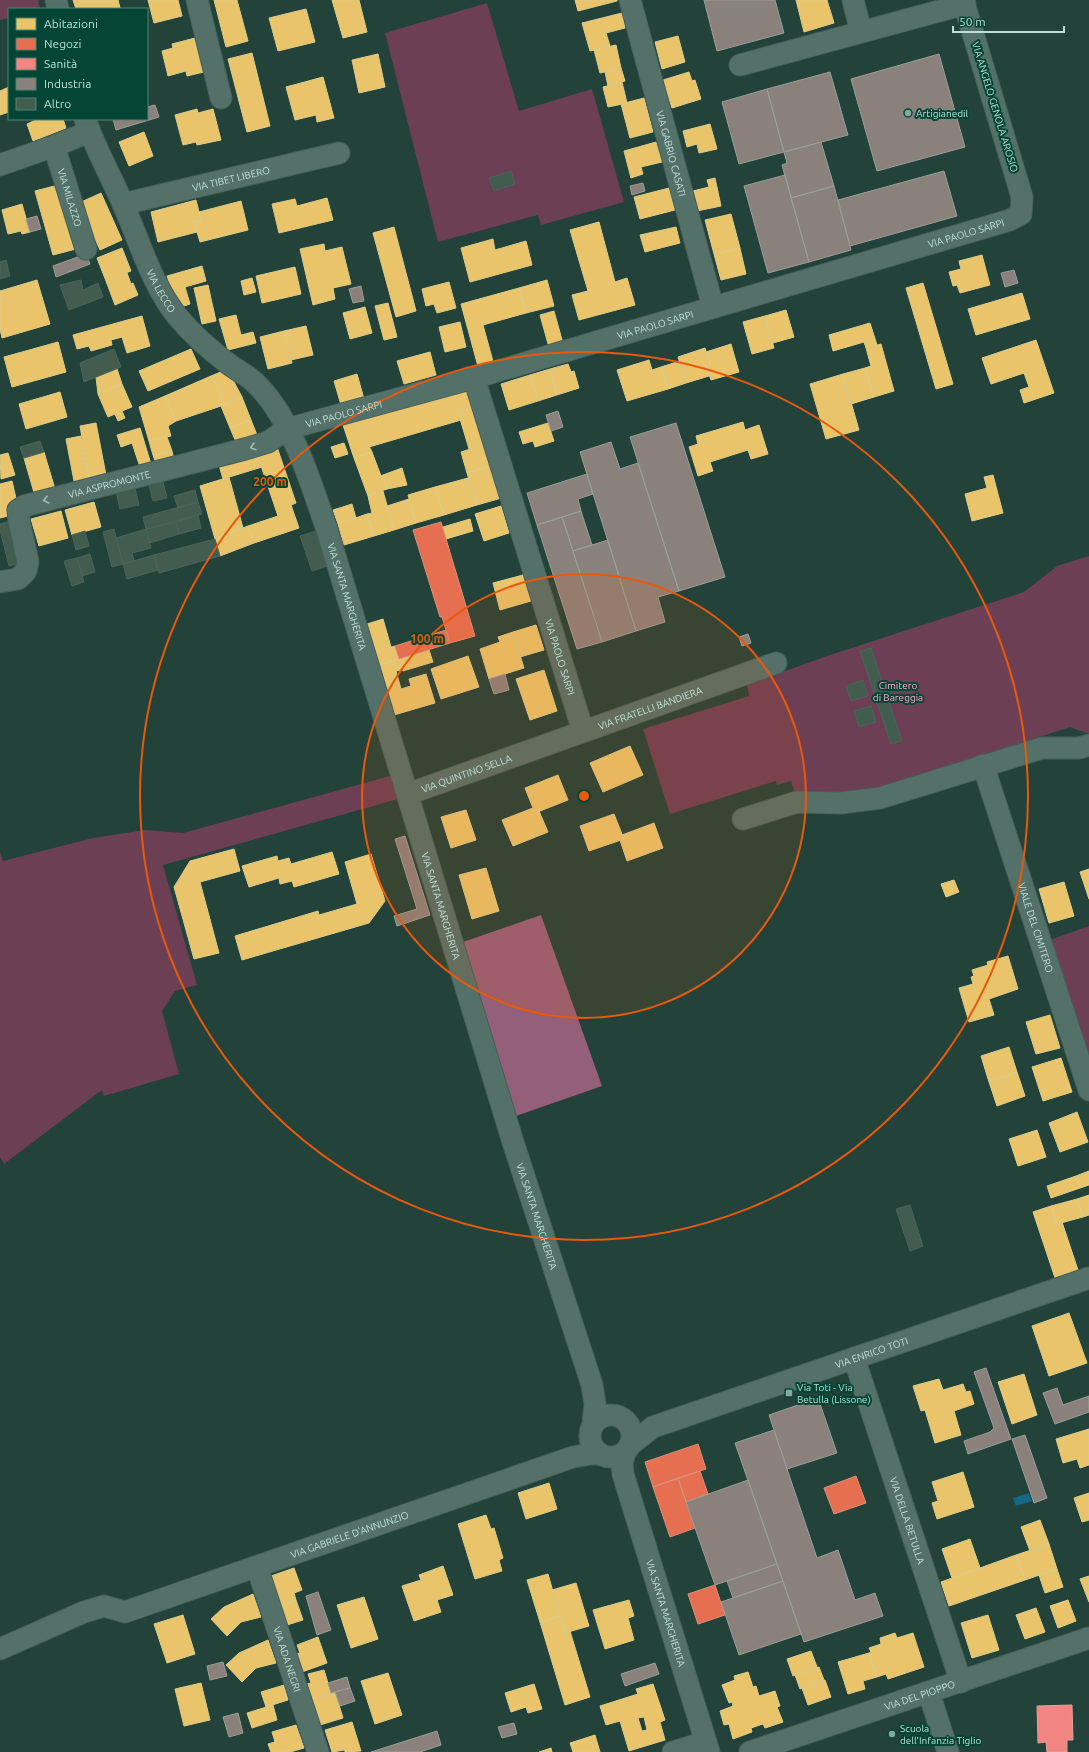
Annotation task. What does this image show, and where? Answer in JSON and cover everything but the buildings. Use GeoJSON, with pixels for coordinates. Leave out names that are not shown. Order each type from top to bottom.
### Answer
{"type":"FeatureCollection","features":[{"type":"Feature","properties":{"kind":"street"},"geometry":{"type":"LineString","coordinates":[[197,0],[221,98]]}},
{"type":"Feature","properties":{"kind":"street","name":"VIA GABRIO CASATI"},"geometry":{"type":"LineString","coordinates":[[630,0],[713,307]]}},
{"type":"Feature","properties":{"kind":"street"},"geometry":{"type":"LineString","coordinates":[[853,0],[861,32]]}},
{"type":"Feature","properties":{"kind":"street"},"geometry":{"type":"LineString","coordinates":[[740,65],[964,2]]}},
{"type":"Feature","properties":{"kind":"street","name":"VIA ANGELO GENOLA AROSIO"},"geometry":{"type":"LineString","coordinates":[[964,2],[1022,197],[1021,214]]}},
{"type":"Feature","properties":{"kind":"street"},"geometry":{"type":"LineString","coordinates":[[0,165],[54,146],[87,125]]}},
{"type":"Feature","properties":{"kind":"street","name":"VIA LECCO"},"geometry":{"type":"LineString","coordinates":[[87,125],[156,281],[177,315],[210,349],[229,365],[252,380],[274,406],[287,429]]}},
{"type":"Feature","properties":{"kind":"street","name":"VIA MILAZZO"},"geometry":{"type":"LineString","coordinates":[[54,146],[86,249]]}},
{"type":"Feature","properties":{"kind":"street","name":"VIA TIBET LIBERO"},"geometry":{"type":"LineString","coordinates":[[123,204],[338,153]]}},
{"type":"Feature","properties":{"kind":"street","name":"VIA PAOLO SARPI"},"geometry":{"type":"LineString","coordinates":[[287,429],[474,378],[996,225],[1021,214]]}},
{"type":"Feature","properties":{"kind":"street","name":"VIA PAOLO SARPI"},"geometry":{"type":"LineString","coordinates":[[474,378],[583,731]]}},
{"type":"Feature","properties":{"kind":"street","name":"VIA ASPROMONTE"},"geometry":{"type":"LineString","coordinates":[[0,582],[18,579],[26,571],[28,562],[18,516],[18,510],[24,506],[245,449],[268,442],[287,429]]}},
{"type":"Feature","properties":{"kind":"street","name":"VIA SANTA MARGHERITA"},"geometry":{"type":"LineString","coordinates":[[287,429],[305,468],[328,533],[512,1139],[592,1385],[595,1408],[610,1420]]}},
{"type":"Feature","properties":{"kind":"street","name":"VIA FRATELLI BANDIERA"},"geometry":{"type":"LineString","coordinates":[[524,752],[776,663]]}},
{"type":"Feature","properties":{"kind":"street"},"geometry":{"type":"LineString","coordinates":[[743,819],[797,802],[841,803],[880,798],[1042,748],[1079,748],[1089,745]]}},
{"type":"Feature","properties":{"kind":"street","name":"VIA QUINTINO SELLA"},"geometry":{"type":"LineString","coordinates":[[408,794],[524,752]]}},
{"type":"Feature","properties":{"kind":"street","name":"VIALE DEL CIMITERO"},"geometry":{"type":"LineString","coordinates":[[983,765],[1089,1090]]}},
{"type":"Feature","properties":{"kind":"street","name":"VIA ENRICO TOTI"},"geometry":{"type":"LineString","coordinates":[[611,1451],[653,1427],[1089,1278]]}},
{"type":"Feature","properties":{"kind":"street","name":"VIA DELLA BETULLA"},"geometry":{"type":"LineString","coordinates":[[854,1358],[961,1682]]}},
{"type":"Feature","properties":{"kind":"street"},"geometry":{"type":"LineString","coordinates":[[610,1420],[632,1434],[611,1451],[590,1430],[610,1420]]}},
{"type":"Feature","properties":{"kind":"street","name":"VIA ENRICO TOTI"},"geometry":{"type":"LineString","coordinates":[[610,1420],[653,1427]]}},
{"type":"Feature","properties":{"kind":"street","name":"VIA SANTA MARGHERITA"},"geometry":{"type":"LineString","coordinates":[[611,1451],[613,1460],[623,1474],[707,1747]]}},
{"type":"Feature","properties":{"kind":"street","name":"VIA GABRIELE D'ANNUNZIO"},"geometry":{"type":"LineString","coordinates":[[0,1649],[84,1612],[104,1606],[125,1612],[574,1458],[611,1451]]}},
{"type":"Feature","properties":{"kind":"street","name":"VIA ADA NEGRI"},"geometry":{"type":"LineString","coordinates":[[257,1567],[318,1752]]}},
{"type":"Feature","properties":{"kind":"street","name":"VIA DEL PIOPPO"},"geometry":{"type":"LineString","coordinates":[[750,1752],[1089,1638]]}},
{"type":"Feature","properties":{"kind":"street"},"geometry":{"type":"LineString","coordinates":[[928,1693],[948,1752]]}},
{"type":"Feature","properties":{"kind":"street"},"geometry":{"type":"LineString","coordinates":[[673,1752],[707,1747]]}},
{"type":"Feature","properties":{"kind":"green space"},"geometry":{"type":"Polygon","coordinates":[[[0,0],[38,0],[40,8],[8,8],[8,18],[0,20],[0,0]]]}},
{"type":"Feature","properties":{"kind":"green space"},"geometry":{"type":"Polygon","coordinates":[[[487,3],[519,111],[592,89],[624,202],[541,225],[538,215],[438,242],[385,33],[487,3]]]}},
{"type":"Feature","properties":{"kind":"green space","name":"Cimitero di Bareggia"},"geometry":{"type":"Polygon","coordinates":[[[1089,556],[1089,734],[1070,727],[868,792],[795,794],[791,781],[777,785],[776,781],[670,814],[643,729],[749,696],[747,685],[827,656],[1024,592],[1057,566],[1089,556]]]}},
{"type":"Feature","properties":{"kind":"green space"},"geometry":{"type":"Polygon","coordinates":[[[390,776],[398,799],[163,865],[197,985],[175,991],[162,1011],[179,1074],[104,1096],[102,1090],[4,1164],[0,1157],[0,852],[3,861],[93,838],[145,830],[183,833],[390,776]]]}},
{"type":"Feature","properties":{"kind":"green space"},"geometry":{"type":"Polygon","coordinates":[[[1089,926],[1089,1070],[1047,941],[1089,926]]]}},
{"type":"Feature","properties":{"kind":"shaded area"},"geometry":{"type":"Polygon","coordinates":[[[541,915],[602,1086],[516,1116],[460,943],[541,915]]]}},
{"type":"Feature","properties":{"kind":"water"},"geometry":{"type":"Polygon","coordinates":[[[1029,1493],[1032,1501],[1016,1506],[1013,1498],[1029,1493]]]}},
{"type":"Feature","properties":{"kind":"place","name":"Artigianedil"},"geometry":{"type":"Point","coordinates":[908,113]}},
{"type":"Feature","properties":{"kind":"place","name":"Via Toti - Via Betulla (Lissone)"},"geometry":{"type":"Point","coordinates":[789,1393]}},
{"type":"Feature","properties":{"kind":"place","name":"Scuola dell'Infanzia Tiglio"},"geometry":{"type":"Point","coordinates":[892,1734]}}]}
